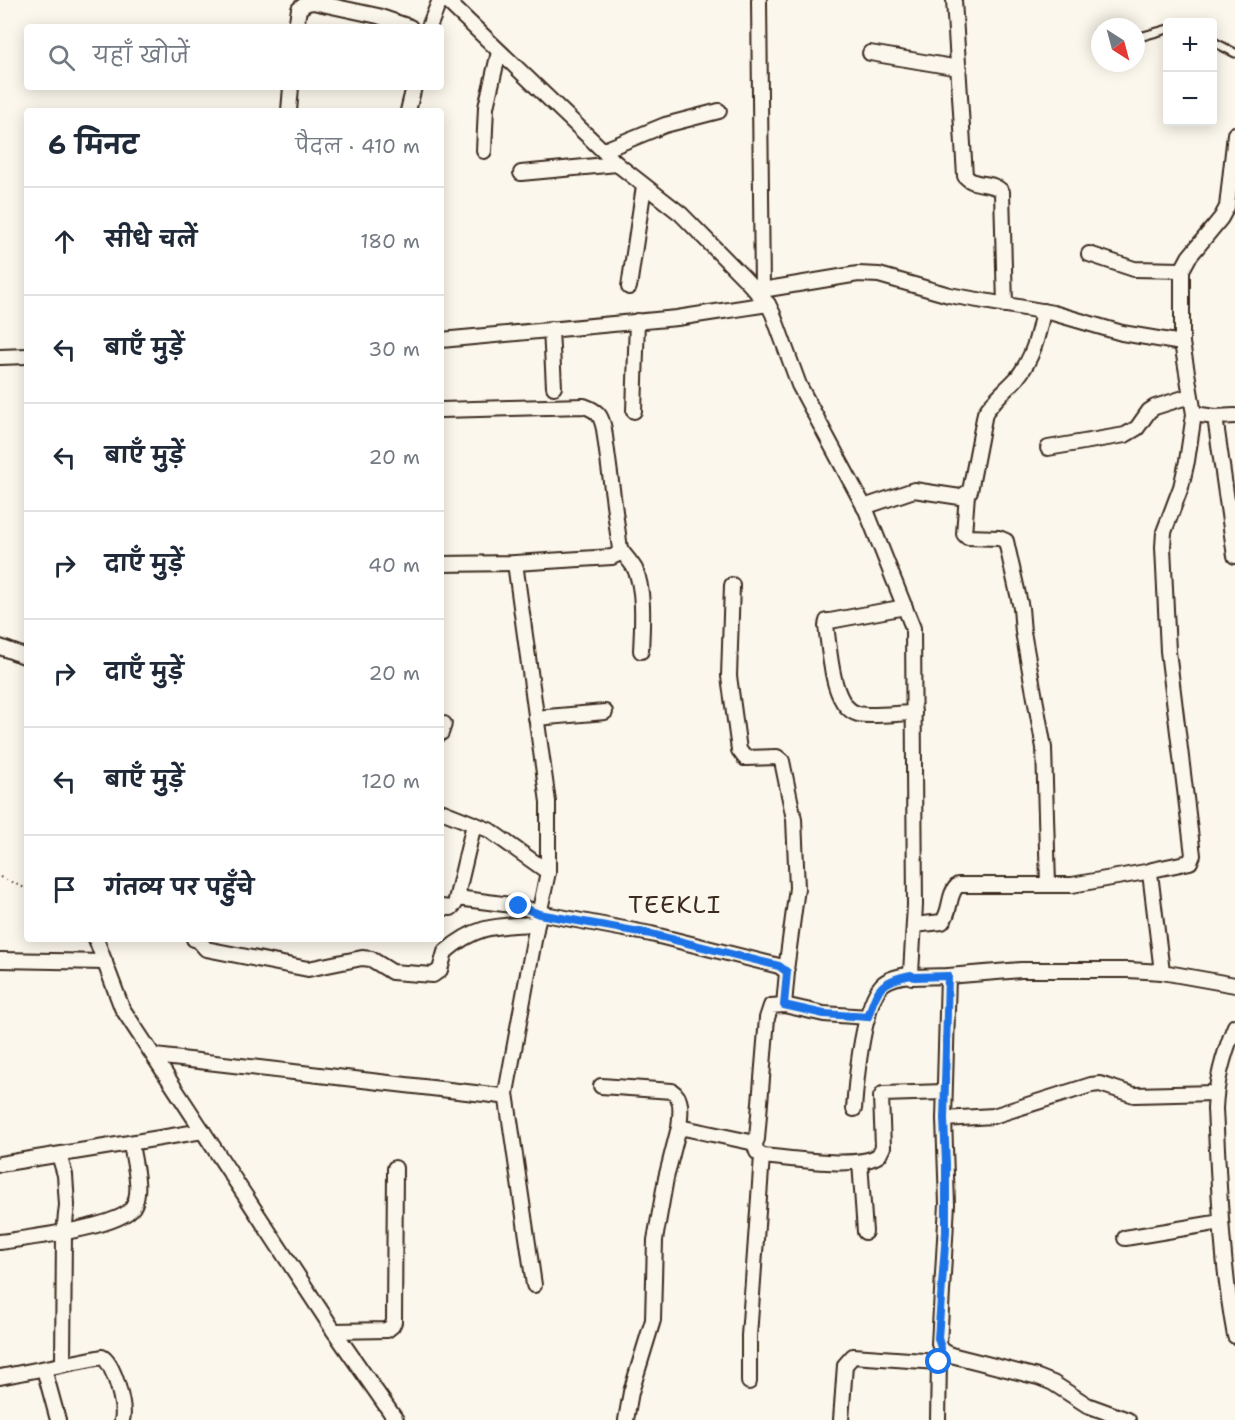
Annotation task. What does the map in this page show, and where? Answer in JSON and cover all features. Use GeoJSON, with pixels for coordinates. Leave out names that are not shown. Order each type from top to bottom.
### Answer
{"type":"FeatureCollection","features":[{"type":"Feature","properties":{"kind":"street"},"geometry":{"type":"LineString","coordinates":[[430,24],[440,0]]}},
{"type":"Feature","properties":{"kind":"street"},"geometry":{"type":"LineString","coordinates":[[446,0],[617,164],[681,214],[759,291],[768,304],[800,385],[864,507],[913,628],[914,925],[911,975]]}},
{"type":"Feature","properties":{"kind":"street"},"geometry":{"type":"LineString","coordinates":[[759,0],[759,291]]}},
{"type":"Feature","properties":{"kind":"street"},"geometry":{"type":"LineString","coordinates":[[954,0],[966,176],[969,181],[994,184],[1002,192],[1005,305]]}},
{"type":"Feature","properties":{"kind":"street"},"geometry":{"type":"LineString","coordinates":[[296,24],[299,9],[313,2],[378,16],[401,24]]}},
{"type":"Feature","properties":{"kind":"street"},"geometry":{"type":"LineString","coordinates":[[484,151],[486,107],[499,52]]}},
{"type":"Feature","properties":{"kind":"street"},"geometry":{"type":"LineString","coordinates":[[870,53],[959,68]]}},
{"type":"Feature","properties":{"kind":"street"},"geometry":{"type":"LineString","coordinates":[[289,108],[291,90]]}},
{"type":"Feature","properties":{"kind":"street"},"geometry":{"type":"LineString","coordinates":[[409,108],[413,90]]}},
{"type":"Feature","properties":{"kind":"street"},"geometry":{"type":"LineString","coordinates":[[604,150],[665,125],[719,111]]}},
{"type":"Feature","properties":{"kind":"street"},"geometry":{"type":"LineString","coordinates":[[914,925],[942,922],[948,914],[950,900],[958,885],[1072,885],[1190,862],[1193,855],[1168,651],[1163,547],[1164,532],[1181,487],[1194,414],[1182,343],[1182,270],[1189,257],[1221,218],[1227,207],[1235,134]]}},
{"type":"Feature","properties":{"kind":"street"},"geometry":{"type":"LineString","coordinates":[[521,173],[617,164]]}},
{"type":"Feature","properties":{"kind":"street"},"geometry":{"type":"LineString","coordinates":[[629,288],[644,186]]}},
{"type":"Feature","properties":{"kind":"street"},"geometry":{"type":"LineString","coordinates":[[1089,254],[1134,269],[1182,270]]}},
{"type":"Feature","properties":{"kind":"street"},"geometry":{"type":"LineString","coordinates":[[759,291],[858,274],[879,275],[949,295],[1043,312],[1122,333],[1182,343]]}},
{"type":"Feature","properties":{"kind":"street"},"geometry":{"type":"LineString","coordinates":[[444,340],[677,318],[768,304]]}},
{"type":"Feature","properties":{"kind":"street"},"geometry":{"type":"LineString","coordinates":[[1043,312],[1027,365],[992,402],[985,413],[968,494],[964,534],[967,537],[999,538],[1006,542],[1022,608],[1023,632],[1044,748],[1048,885]]}},
{"type":"Feature","properties":{"kind":"street"},"geometry":{"type":"LineString","coordinates":[[634,411],[637,321]]}},
{"type":"Feature","properties":{"kind":"street"},"geometry":{"type":"LineString","coordinates":[[551,329],[554,387]]}},
{"type":"Feature","properties":{"kind":"street"},"geometry":{"type":"LineString","coordinates":[[0,357],[24,356]]}},
{"type":"Feature","properties":{"kind":"street"},"geometry":{"type":"LineString","coordinates":[[1048,448],[1125,435],[1137,428],[1143,418],[1155,407],[1190,396]]}},
{"type":"Feature","properties":{"kind":"street"},"geometry":{"type":"LineString","coordinates":[[444,410],[584,406],[597,410],[604,429],[621,549],[635,570],[643,608],[641,651]]}},
{"type":"Feature","properties":{"kind":"street"},"geometry":{"type":"LineString","coordinates":[[1194,414],[1215,417],[1235,416]]}},
{"type":"Feature","properties":{"kind":"street"},"geometry":{"type":"LineString","coordinates":[[1215,417],[1234,549]]}},
{"type":"Feature","properties":{"kind":"street"},"geometry":{"type":"LineString","coordinates":[[864,507],[914,490],[960,498],[968,494]]}},
{"type":"Feature","properties":{"kind":"street"},"geometry":{"type":"LineString","coordinates":[[444,564],[515,563],[612,557],[616,556],[621,549]]}},
{"type":"Feature","properties":{"kind":"street"},"geometry":{"type":"LineString","coordinates":[[515,563],[548,802],[548,872],[506,1093],[534,1285]]}},
{"type":"Feature","properties":{"kind":"street"},"geometry":{"type":"LineString","coordinates":[[732,585],[729,676],[739,750],[745,758],[777,757],[782,760],[794,819],[797,888],[786,970],[784,1005]]}},
{"type":"Feature","properties":{"kind":"street"},"geometry":{"type":"LineString","coordinates":[[905,607],[827,621],[826,626],[838,694],[844,705],[858,714],[914,713]]}},
{"type":"Feature","properties":{"kind":"street"},"geometry":{"type":"LineString","coordinates":[[0,647],[24,656]]}},
{"type":"Feature","properties":{"kind":"street"},"geometry":{"type":"LineString","coordinates":[[537,718],[605,712]]}},
{"type":"Feature","properties":{"kind":"street"},"geometry":{"type":"LineString","coordinates":[[444,812],[489,830],[548,872]]}},
{"type":"Feature","properties":{"kind":"street"},"geometry":{"type":"LineString","coordinates":[[444,907],[453,907],[457,898],[474,824]]}},
{"type":"Feature","properties":{"kind":"street"},"geometry":{"type":"LineString","coordinates":[[1150,871],[1162,972]]}},
{"type":"Feature","properties":{"kind":"street"},"geometry":{"type":"LineString","coordinates":[[457,898],[519,906],[538,919]]}},
{"type":"Feature","properties":{"kind":"street"},"geometry":{"type":"LineString","coordinates":[[200,942],[206,950],[308,969],[362,958],[371,959],[392,972],[433,975],[440,970],[442,954],[447,949],[480,928],[538,919],[651,934],[779,966],[786,970]]}},
{"type":"Feature","properties":{"kind":"street"},"geometry":{"type":"LineString","coordinates":[[97,942],[122,1008],[334,1331],[396,1420]]}},
{"type":"Feature","properties":{"kind":"street"},"geometry":{"type":"LineString","coordinates":[[0,960],[105,962]]}},
{"type":"Feature","properties":{"kind":"street"},"geometry":{"type":"LineString","coordinates":[[854,1109],[857,1069],[868,1017],[876,992],[885,983],[895,978],[911,975],[914,977],[948,976],[1043,970],[1162,972],[1235,985]]}},
{"type":"Feature","properties":{"kind":"street"},"geometry":{"type":"LineString","coordinates":[[938,1420],[940,1355],[938,1338],[947,1204],[944,1092],[948,976]]}},
{"type":"Feature","properties":{"kind":"street"},"geometry":{"type":"LineString","coordinates":[[754,1143],[757,1139],[767,1018],[771,1006],[784,1005],[824,1014],[868,1017]]}},
{"type":"Feature","properties":{"kind":"street"},"geometry":{"type":"LineString","coordinates":[[1235,1026],[1221,1066],[1215,1093],[1221,1222],[1232,1293],[1235,1336]]}},
{"type":"Feature","properties":{"kind":"street"},"geometry":{"type":"LineString","coordinates":[[155,1056],[501,1096],[506,1093]]}},
{"type":"Feature","properties":{"kind":"street"},"geometry":{"type":"LineString","coordinates":[[944,1119],[993,1116],[1100,1084],[1134,1095],[1215,1093]]}},
{"type":"Feature","properties":{"kind":"street"},"geometry":{"type":"LineString","coordinates":[[601,1086],[672,1091],[680,1099],[679,1129],[666,1178],[655,1240],[653,1320],[631,1392],[626,1420]]}},
{"type":"Feature","properties":{"kind":"street"},"geometry":{"type":"LineString","coordinates":[[754,1143],[757,1152],[762,1156],[860,1162],[876,1157],[882,1151],[881,1097],[883,1094],[944,1092]]}},
{"type":"Feature","properties":{"kind":"street"},"geometry":{"type":"LineString","coordinates":[[679,1129],[754,1143]]}},
{"type":"Feature","properties":{"kind":"street"},"geometry":{"type":"LineString","coordinates":[[0,1164],[203,1131]]}},
{"type":"Feature","properties":{"kind":"street"},"geometry":{"type":"LineString","coordinates":[[0,1242],[64,1233],[117,1219],[132,1208],[137,1197],[137,1182],[131,1143]]}},
{"type":"Feature","properties":{"kind":"street"},"geometry":{"type":"LineString","coordinates":[[59,1155],[65,1175],[68,1205],[64,1233],[63,1364]]}},
{"type":"Feature","properties":{"kind":"street"},"geometry":{"type":"LineString","coordinates":[[749,1382],[749,1336],[762,1156]]}},
{"type":"Feature","properties":{"kind":"street"},"geometry":{"type":"LineString","coordinates":[[860,1162],[865,1232]]}},
{"type":"Feature","properties":{"kind":"street"},"geometry":{"type":"LineString","coordinates":[[334,1331],[387,1330],[394,1322],[395,1168]]}},
{"type":"Feature","properties":{"kind":"street"},"geometry":{"type":"LineString","coordinates":[[1125,1238],[1221,1222]]}},
{"type":"Feature","properties":{"kind":"street"},"geometry":{"type":"LineString","coordinates":[[841,1420],[845,1365],[849,1358],[853,1356],[940,1355],[951,1355],[1047,1380],[1088,1406],[1128,1420]]}},
{"type":"Feature","properties":{"kind":"street"},"geometry":{"type":"LineString","coordinates":[[0,1377],[97,1356],[108,1360],[123,1406],[122,1420]]}},
{"type":"Feature","properties":{"kind":"street"},"geometry":{"type":"LineString","coordinates":[[44,1369],[58,1420]]}},
{"type":"Feature","properties":{"kind":"street"},"geometry":{"type":"LineString","coordinates":[[382,1420],[385,1404]]}},
{"type":"Feature","properties":{"kind":"lane"},"geometry":{"type":"LineString","coordinates":[[1145,35],[1163,30]]}},
{"type":"Feature","properties":{"kind":"lane"},"geometry":{"type":"LineString","coordinates":[[1217,44],[1235,53]]}},
{"type":"Feature","properties":{"kind":"path"},"geometry":{"type":"LineString","coordinates":[[0,877],[24,888]]}},
{"type":"Feature","properties":{"kind":"district","name":"TEEKLI"},"geometry":{"type":"Point","coordinates":[675,905]}},
{"type":"Feature","properties":{"kind":"route"},"geometry":{"type":"LineString","coordinates":[[519,906],[539,914],[651,934],[779,966],[787,972],[784,1005],[824,1014],[868,1017],[876,992],[885,983],[895,978],[911,975],[912,977],[948,976],[944,1119],[947,1204],[938,1338],[941,1348],[939,1362]]}}]}
